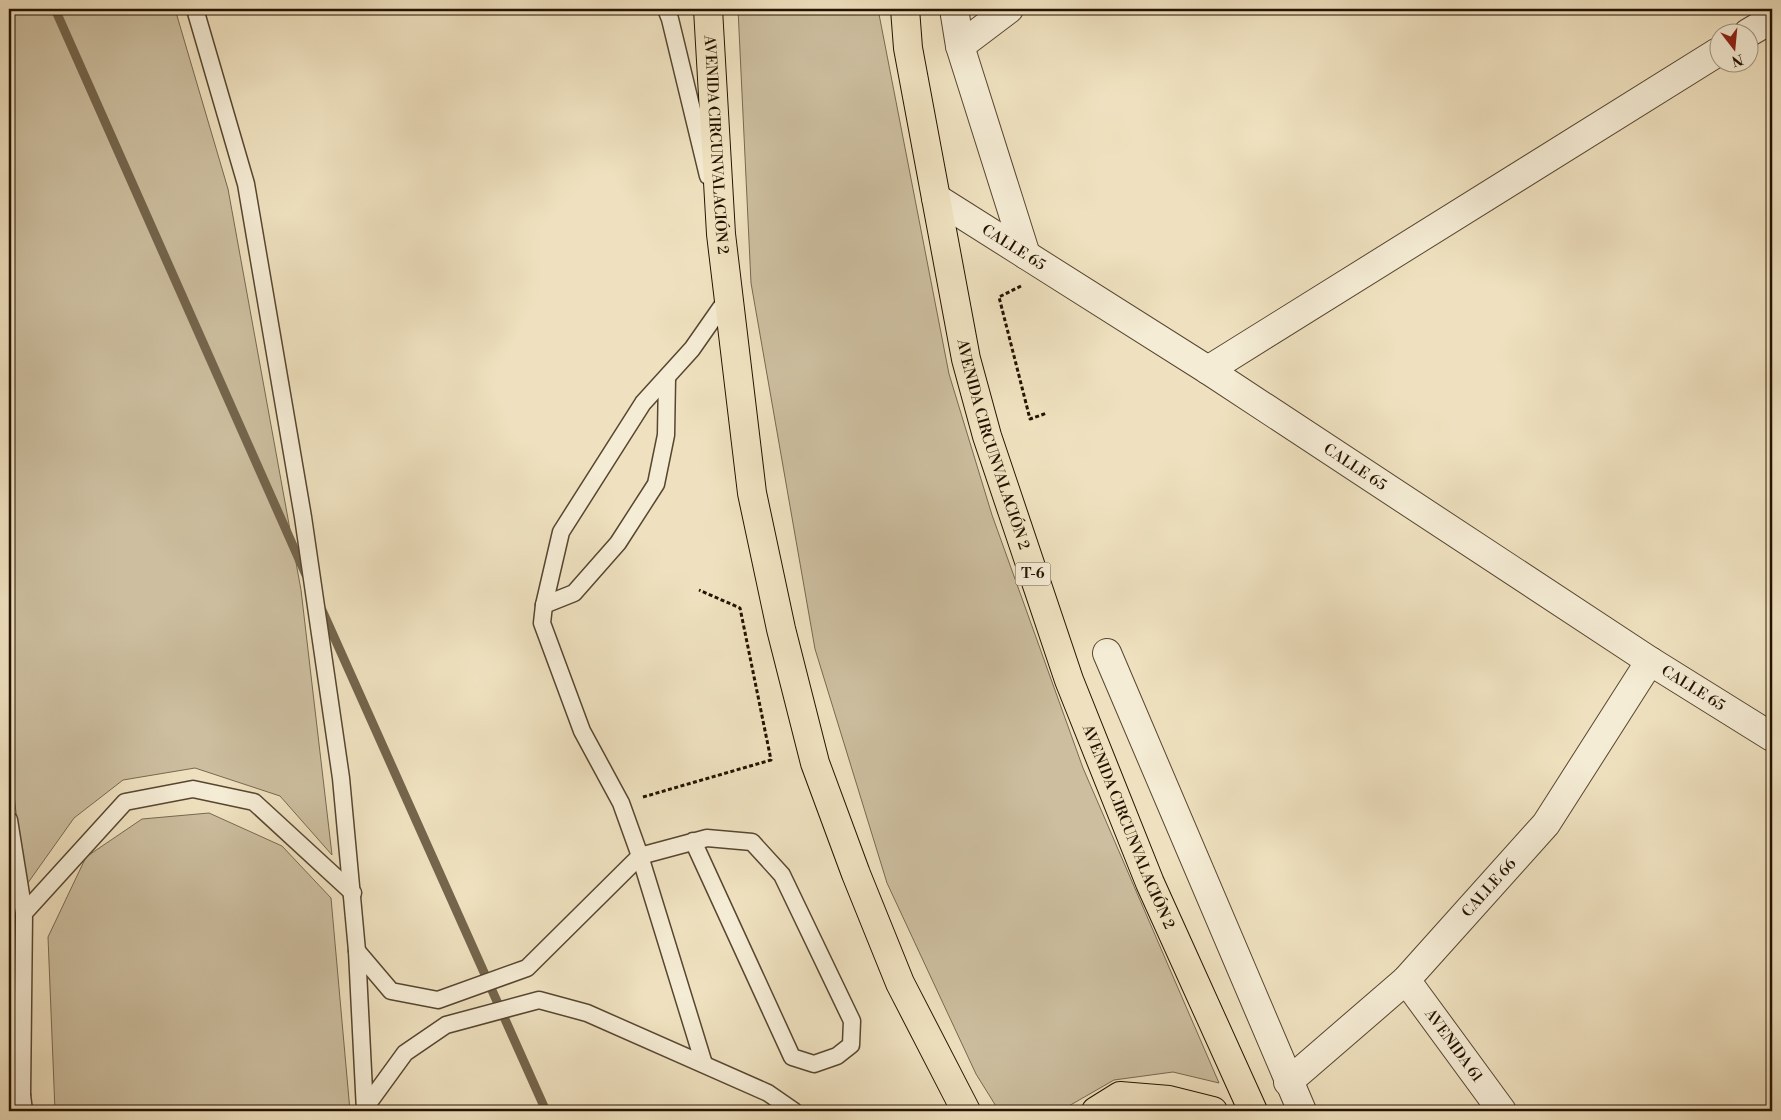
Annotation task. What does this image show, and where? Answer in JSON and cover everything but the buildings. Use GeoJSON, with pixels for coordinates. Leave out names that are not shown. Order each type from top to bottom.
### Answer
{"type":"FeatureCollection","features":[{"type":"Feature","properties":{"kind":"highway","name":"AVENIDA CIRCUNVALACIÓN 2"},"geometry":{"type":"LineString","coordinates":[[708,9],[721,234],[752,493],[782,629],[815,763],[856,874],[900,983],[966,1111]]}},
{"type":"Feature","properties":{"kind":"highway","name":"AVENIDA CIRCUNVALACIÓN 2"},"geometry":{"type":"LineString","coordinates":[[905,9],[908,48],[966,359],[987,436],[1069,680],[1150,883],[1253,1111]]}},
{"type":"Feature","properties":{"kind":"highway"},"geometry":{"type":"LineString","coordinates":[[1096,1111],[1120,1096],[1169,1100],[1213,1111]]}},
{"type":"Feature","properties":{"kind":"street"},"geometry":{"type":"LineString","coordinates":[[954,9],[960,46],[1026,255]]}},
{"type":"Feature","properties":{"kind":"street"},"geometry":{"type":"LineString","coordinates":[[960,46],[1009,9]]}},
{"type":"Feature","properties":{"kind":"street"},"geometry":{"type":"LineString","coordinates":[[1758,27],[1772,19]]}},
{"type":"Feature","properties":{"kind":"street"},"geometry":{"type":"LineString","coordinates":[[1208,370],[1708,58]]}},
{"type":"Feature","properties":{"kind":"street","name":"CALLE 65"},"geometry":{"type":"LineString","coordinates":[[936,198],[1208,370],[1650,660],[1772,737]]}},
{"type":"Feature","properties":{"kind":"street"},"geometry":{"type":"LineString","coordinates":[[1107,653],[1288,1082],[1302,1111]]}},
{"type":"Feature","properties":{"kind":"street","name":"CALLE 66"},"geometry":{"type":"LineString","coordinates":[[1288,1082],[1406,980],[1546,824],[1650,660]]}},
{"type":"Feature","properties":{"kind":"street","name":"AVENIDA 61"},"geometry":{"type":"LineString","coordinates":[[1406,980],[1502,1111]]}},
{"type":"Feature","properties":{"kind":"lane"},"geometry":{"type":"LineString","coordinates":[[195,9],[246,184],[303,517],[341,778],[357,951],[365,1110]]}},
{"type":"Feature","properties":{"kind":"lane"},"geometry":{"type":"LineString","coordinates":[[666,9],[670,19],[721,234]]}},
{"type":"Feature","properties":{"kind":"lane"},"geometry":{"type":"LineString","coordinates":[[704,1064],[640,856],[621,803],[582,731],[542,623],[544,605],[561,532],[643,403],[692,349],[729,296]]}},
{"type":"Feature","properties":{"kind":"lane"},"geometry":{"type":"LineString","coordinates":[[544,605],[574,593],[618,543],[656,484],[666,435],[667,377]]}},
{"type":"Feature","properties":{"kind":"lane"},"geometry":{"type":"LineString","coordinates":[[24,913],[125,802],[192,789],[254,802],[352,892]]}},
{"type":"Feature","properties":{"kind":"lane"},"geometry":{"type":"LineString","coordinates":[[9,820],[24,913],[23,1103],[10,1111]]}},
{"type":"Feature","properties":{"kind":"lane"},"geometry":{"type":"LineString","coordinates":[[357,951],[391,991],[438,1000],[527,968],[640,856],[707,838],[752,842],[782,875],[852,1021],[852,1045],[837,1056],[814,1064],[792,1057],[693,842]]}},
{"type":"Feature","properties":{"kind":"lane"},"geometry":{"type":"LineString","coordinates":[[365,1110],[405,1053],[446,1025],[539,1000],[586,1013],[704,1064],[768,1093],[794,1111]]}},
{"type":"Feature","properties":{"kind":"path"},"geometry":{"type":"LineString","coordinates":[[1047,413],[1030,419],[999,297],[1051,271]]}},
{"type":"Feature","properties":{"kind":"path"},"geometry":{"type":"LineString","coordinates":[[621,803],[772,760],[740,608],[698,590]]}},
{"type":"Feature","properties":{"kind":"shaded area"},"geometry":{"type":"Polygon","coordinates":[[[9,9],[175,9],[228,189],[301,590],[332,855],[280,796],[195,768],[123,780],[74,818],[25,887],[9,754],[9,9]]]}},
{"type":"Feature","properties":{"kind":"shaded area"},"geometry":{"type":"Polygon","coordinates":[[[738,9],[878,9],[949,374],[992,515],[1083,768],[1219,1083],[1173,1072],[1114,1080],[1060,1111],[999,1111],[976,1074],[887,883],[815,649],[751,283],[738,9]]]}},
{"type":"Feature","properties":{"kind":"shaded area"},"geometry":{"type":"Polygon","coordinates":[[[209,813],[282,846],[331,898],[350,1111],[55,1111],[48,937],[86,857],[142,819],[209,813]]]}},
{"type":"Feature","properties":{"kind":"waterway"},"geometry":{"type":"LineString","coordinates":[[55,9],[306,575]]}},
{"type":"Feature","properties":{"kind":"waterway"},"geometry":{"type":"LineString","coordinates":[[322,610],[546,1111]]}}]}
